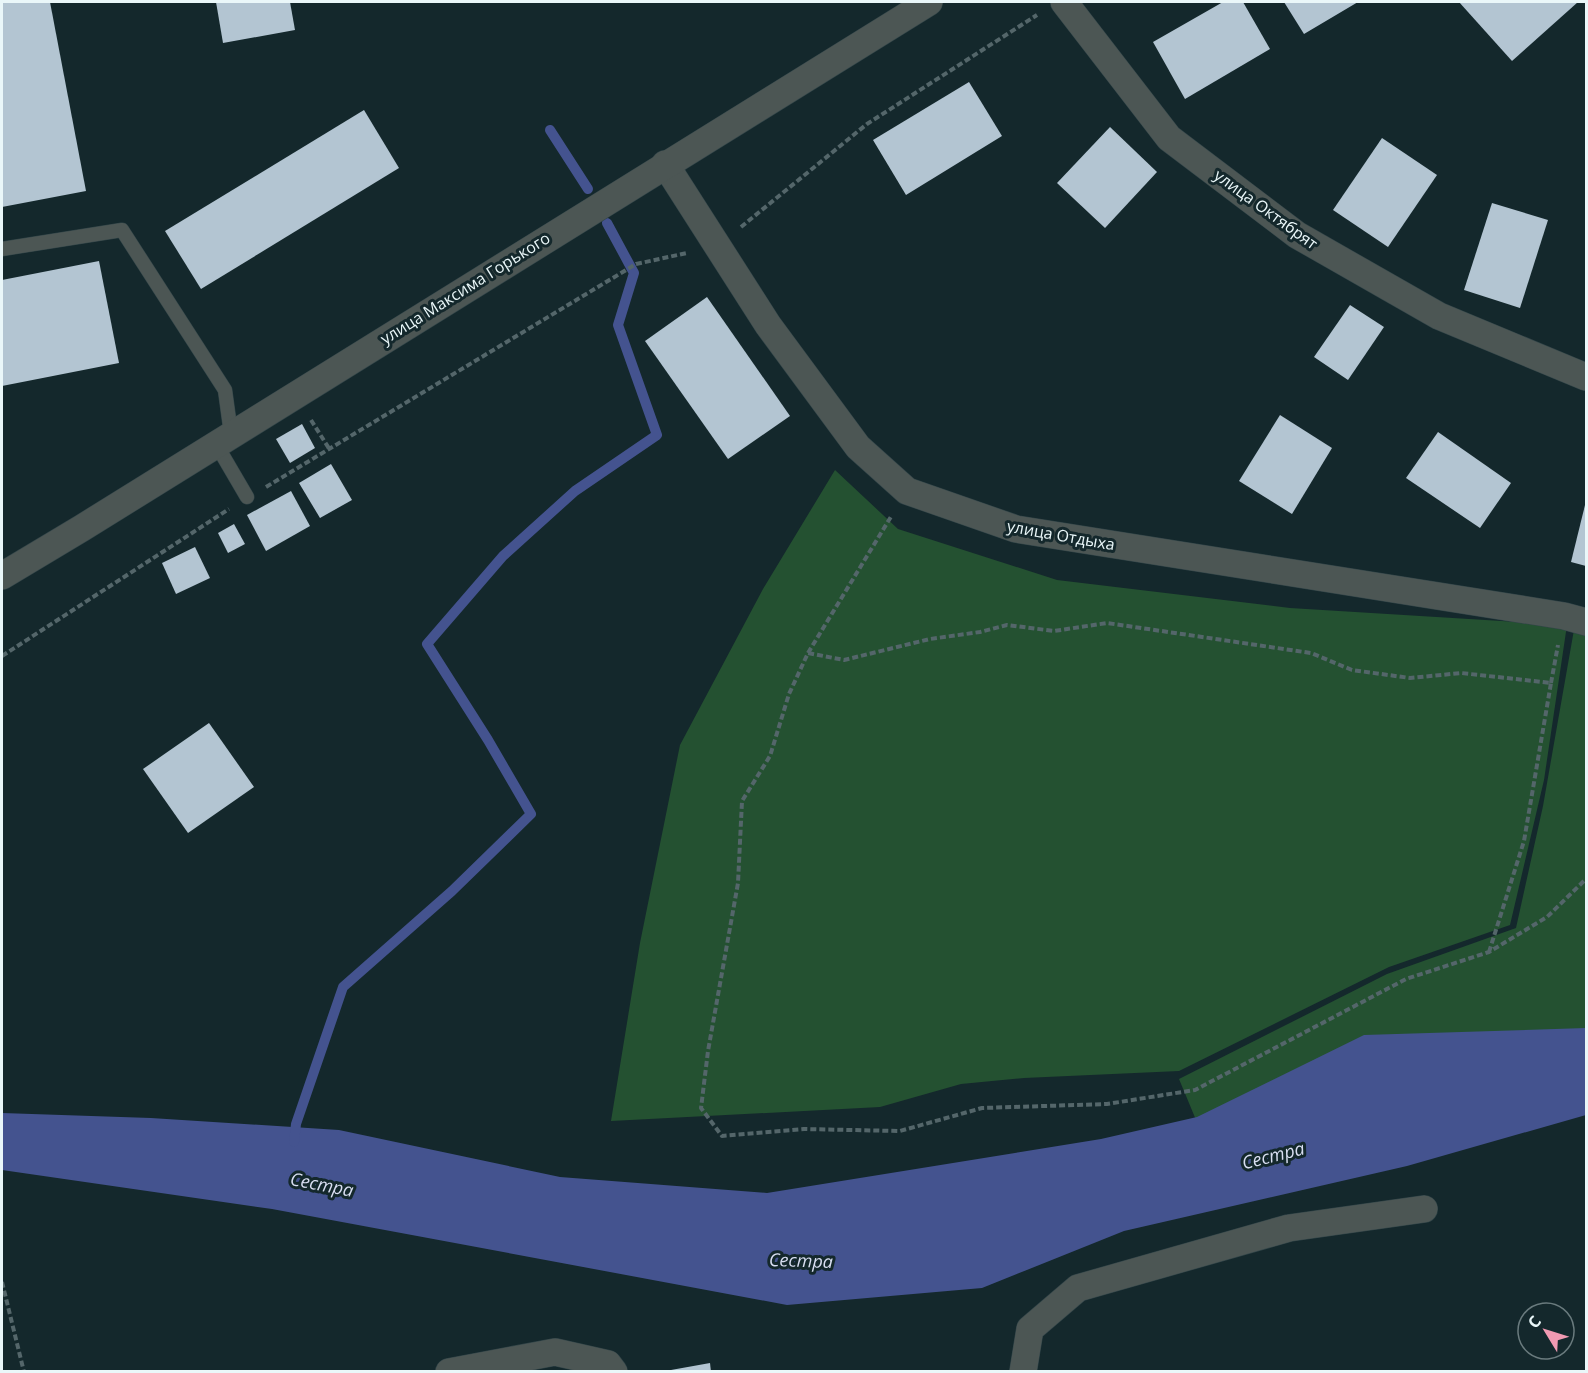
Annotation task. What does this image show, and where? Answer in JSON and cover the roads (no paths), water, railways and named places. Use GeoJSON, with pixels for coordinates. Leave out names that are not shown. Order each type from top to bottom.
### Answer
{"type":"FeatureCollection","features":[{"type":"Feature","properties":{"kind":"street","name":"улица Максима Горького"},"geometry":{"type":"LineString","coordinates":[[2,576],[929,2]]}},
{"type":"Feature","properties":{"kind":"street","name":"улица Октябрят"},"geometry":{"type":"LineString","coordinates":[[1064,2],[1169,138],[1297,235],[1439,316],[1587,377]]}},
{"type":"Feature","properties":{"kind":"street","name":"улица Отдыха"},"geometry":{"type":"LineString","coordinates":[[665,164],[768,325],[858,447],[907,491],[1016,529],[1576,619]]}},
{"type":"Feature","properties":{"kind":"street"},"geometry":{"type":"LineString","coordinates":[[1023,1371],[1030,1329],[1078,1288],[1289,1228],[1424,1209]]}},
{"type":"Feature","properties":{"kind":"street"},"geometry":{"type":"LineString","coordinates":[[449,1371],[555,1352],[608,1364],[614,1371]]}},
{"type":"Feature","properties":{"kind":"lane"},"geometry":{"type":"LineString","coordinates":[[2,249],[122,230],[225,390],[224,439],[247,497]]}},
{"type":"Feature","properties":{"kind":"water","name":"Сестра"},"geometry":{"type":"Polygon","coordinates":[[[1586,1028],[1586,1115],[1407,1166],[1124,1231],[982,1288],[787,1305],[272,1209],[2,1170],[2,1113],[151,1118],[339,1130],[560,1177],[767,1193],[1101,1139],[1197,1117],[1364,1035],[1586,1028]]]}},
{"type":"Feature","properties":{"kind":"waterway"},"geometry":{"type":"LineString","coordinates":[[550,130],[588,189]]}},
{"type":"Feature","properties":{"kind":"waterway"},"geometry":{"type":"LineString","coordinates":[[294,1142],[296,1124],[343,987],[452,891],[531,814],[488,740],[427,644],[503,556],[575,491],[657,435],[618,325],[634,273],[607,223]]}}]}
